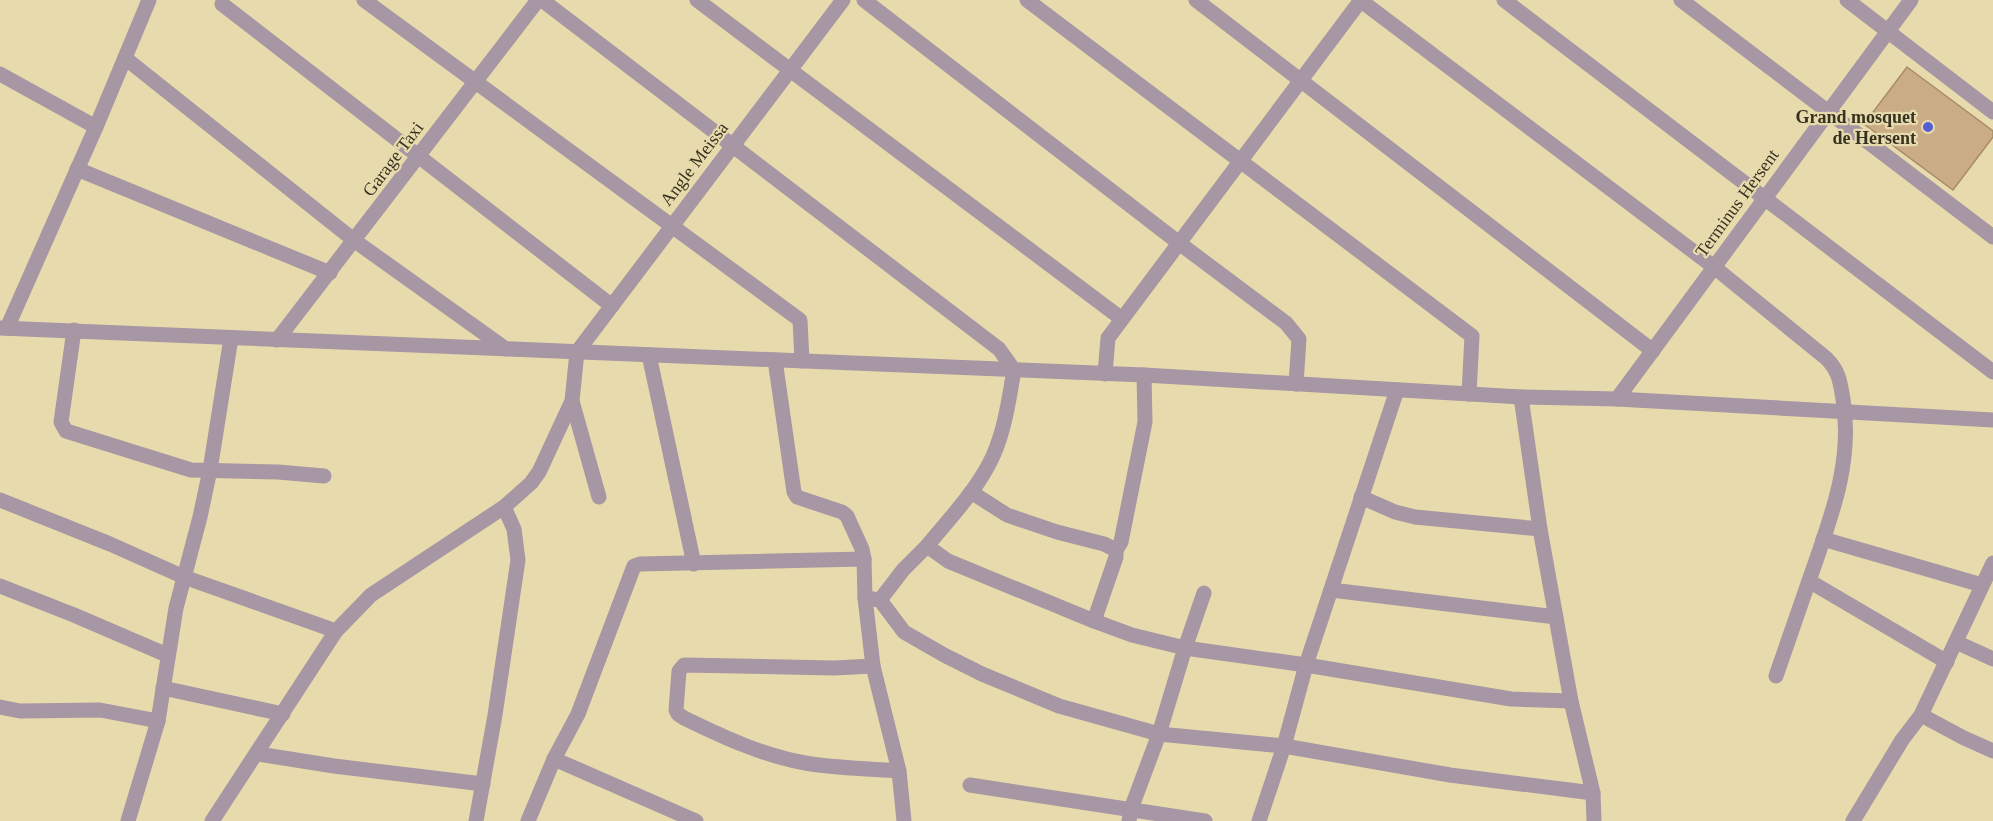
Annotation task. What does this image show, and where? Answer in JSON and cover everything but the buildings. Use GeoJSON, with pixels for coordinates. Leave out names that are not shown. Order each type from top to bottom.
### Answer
{"type":"FeatureCollection","features":[{"type":"Feature","properties":{"kind":"street"},"geometry":{"type":"LineString","coordinates":[[148,0],[96,127],[3,328],[1144,375],[1521,397],[1617,399],[1993,420]]}},
{"type":"Feature","properties":{"kind":"street"},"geometry":{"type":"LineString","coordinates":[[364,0],[800,321],[802,361]]}},
{"type":"Feature","properties":{"kind":"street"},"geometry":{"type":"LineString","coordinates":[[540,0],[999,349],[1014,370],[1008,406],[993,457],[970,492],[927,546],[873,599]]}},
{"type":"Feature","properties":{"kind":"street","name":"Garage Taxi"},"geometry":{"type":"LineString","coordinates":[[278,340],[540,0]]}},
{"type":"Feature","properties":{"kind":"street"},"geometry":{"type":"LineString","coordinates":[[697,0],[1122,320]]}},
{"type":"Feature","properties":{"kind":"street","name":"Angle Meissa"},"geometry":{"type":"LineString","coordinates":[[577,352],[843,0]]}},
{"type":"Feature","properties":{"kind":"street"},"geometry":{"type":"LineString","coordinates":[[864,0],[1286,323],[1299,339],[1296,384]]}},
{"type":"Feature","properties":{"kind":"street"},"geometry":{"type":"LineString","coordinates":[[1027,0],[1472,336],[1468,394]]}},
{"type":"Feature","properties":{"kind":"street"},"geometry":{"type":"LineString","coordinates":[[1196,0],[1653,351]]}},
{"type":"Feature","properties":{"kind":"street"},"geometry":{"type":"LineString","coordinates":[[1105,374],[1108,338],[1361,0],[1714,267],[1826,358],[1835,368],[1845,412],[1846,451],[1839,491],[1776,676]]}},
{"type":"Feature","properties":{"kind":"street"},"geometry":{"type":"LineString","coordinates":[[1504,0],[1993,372]]}},
{"type":"Feature","properties":{"kind":"street"},"geometry":{"type":"LineString","coordinates":[[1681,0],[1993,237]]}},
{"type":"Feature","properties":{"kind":"street"},"geometry":{"type":"LineString","coordinates":[[1847,0],[1993,112]]}},
{"type":"Feature","properties":{"kind":"street","name":"Terminus Hersent"},"geometry":{"type":"LineString","coordinates":[[1617,399],[1911,0]]}},
{"type":"Feature","properties":{"kind":"street"},"geometry":{"type":"LineString","coordinates":[[222,4],[612,306]]}},
{"type":"Feature","properties":{"kind":"street"},"geometry":{"type":"LineString","coordinates":[[125,58],[355,241],[507,349]]}},
{"type":"Feature","properties":{"kind":"street"},"geometry":{"type":"LineString","coordinates":[[0,74],[96,127]]}},
{"type":"Feature","properties":{"kind":"street"},"geometry":{"type":"LineString","coordinates":[[77,169],[330,273]]}},
{"type":"Feature","properties":{"kind":"street"},"geometry":{"type":"LineString","coordinates":[[74,330],[61,422],[66,431],[191,470],[324,476]]}},
{"type":"Feature","properties":{"kind":"street"},"geometry":{"type":"LineString","coordinates":[[128,821],[158,721],[176,608],[210,470],[231,338]]}},
{"type":"Feature","properties":{"kind":"street"},"geometry":{"type":"LineString","coordinates":[[212,821],[258,754],[336,631],[371,596],[504,507],[531,483],[539,472],[572,401],[577,352]]}},
{"type":"Feature","properties":{"kind":"street"},"geometry":{"type":"LineString","coordinates":[[649,355],[694,564]]}},
{"type":"Feature","properties":{"kind":"street"},"geometry":{"type":"LineString","coordinates":[[776,360],[794,492],[797,497],[842,512],[847,516],[862,549],[873,599],[873,666],[899,771],[904,821]]}},
{"type":"Feature","properties":{"kind":"street"},"geometry":{"type":"LineString","coordinates":[[1094,621],[1116,557],[1116,550],[1121,542],[1145,422],[1144,375]]}},
{"type":"Feature","properties":{"kind":"street"},"geometry":{"type":"LineString","coordinates":[[1259,821],[1284,746],[1306,665],[1397,390]]}},
{"type":"Feature","properties":{"kind":"street"},"geometry":{"type":"LineString","coordinates":[[1521,397],[1540,529],[1571,701],[1593,793],[1594,821]]}},
{"type":"Feature","properties":{"kind":"street"},"geometry":{"type":"LineString","coordinates":[[572,401],[599,497]]}},
{"type":"Feature","properties":{"kind":"street"},"geometry":{"type":"LineString","coordinates":[[970,492],[1007,515],[1057,532],[1104,544],[1116,550]]}},
{"type":"Feature","properties":{"kind":"street"},"geometry":{"type":"LineString","coordinates":[[1361,497],[1387,509],[1415,517],[1540,529]]}},
{"type":"Feature","properties":{"kind":"street"},"geometry":{"type":"LineString","coordinates":[[0,500],[184,577],[336,631]]}},
{"type":"Feature","properties":{"kind":"street"},"geometry":{"type":"LineString","coordinates":[[476,821],[497,705],[518,560],[514,529],[504,507]]}},
{"type":"Feature","properties":{"kind":"street"},"geometry":{"type":"LineString","coordinates":[[1823,539],[1989,575],[1921,715],[1902,740],[1853,821]]}},
{"type":"Feature","properties":{"kind":"street"},"geometry":{"type":"LineString","coordinates":[[927,546],[948,561],[1094,621],[1132,635],[1185,648],[1306,665],[1511,699],[1571,701]]}},
{"type":"Feature","properties":{"kind":"street"},"geometry":{"type":"LineString","coordinates":[[528,821],[554,759],[578,714],[634,566],[864,559]]}},
{"type":"Feature","properties":{"kind":"street"},"geometry":{"type":"LineString","coordinates":[[1809,581],[1947,662]]}},
{"type":"Feature","properties":{"kind":"street"},"geometry":{"type":"LineString","coordinates":[[0,586],[167,655]]}},
{"type":"Feature","properties":{"kind":"street"},"geometry":{"type":"LineString","coordinates":[[1331,590],[1556,617]]}},
{"type":"Feature","properties":{"kind":"street"},"geometry":{"type":"LineString","coordinates":[[1130,815],[1160,734],[1204,593]]}},
{"type":"Feature","properties":{"kind":"street"},"geometry":{"type":"LineString","coordinates":[[873,599],[904,632],[982,674],[1059,706],[1160,734],[1284,746],[1450,775],[1593,793]]}},
{"type":"Feature","properties":{"kind":"street"},"geometry":{"type":"LineString","coordinates":[[1956,642],[1993,659]]}},
{"type":"Feature","properties":{"kind":"street"},"geometry":{"type":"LineString","coordinates":[[873,666],[834,668],[684,665],[679,671],[676,710],[684,718],[731,741],[782,758],[811,764],[899,771]]}},
{"type":"Feature","properties":{"kind":"street"},"geometry":{"type":"LineString","coordinates":[[163,688],[283,714]]}},
{"type":"Feature","properties":{"kind":"street"},"geometry":{"type":"LineString","coordinates":[[0,707],[20,711],[100,710],[158,721]]}},
{"type":"Feature","properties":{"kind":"street"},"geometry":{"type":"LineString","coordinates":[[1921,715],[1993,751]]}},
{"type":"Feature","properties":{"kind":"street"},"geometry":{"type":"LineString","coordinates":[[258,754],[334,766],[483,784]]}},
{"type":"Feature","properties":{"kind":"street"},"geometry":{"type":"LineString","coordinates":[[554,759],[696,821]]}},
{"type":"Feature","properties":{"kind":"street"},"geometry":{"type":"LineString","coordinates":[[970,785],[1130,815],[1205,821]]}},
{"type":"Feature","properties":{"kind":"place","name":"Grand mosquet de Hersent"},"geometry":{"type":"Point","coordinates":[1928,127]}}]}
